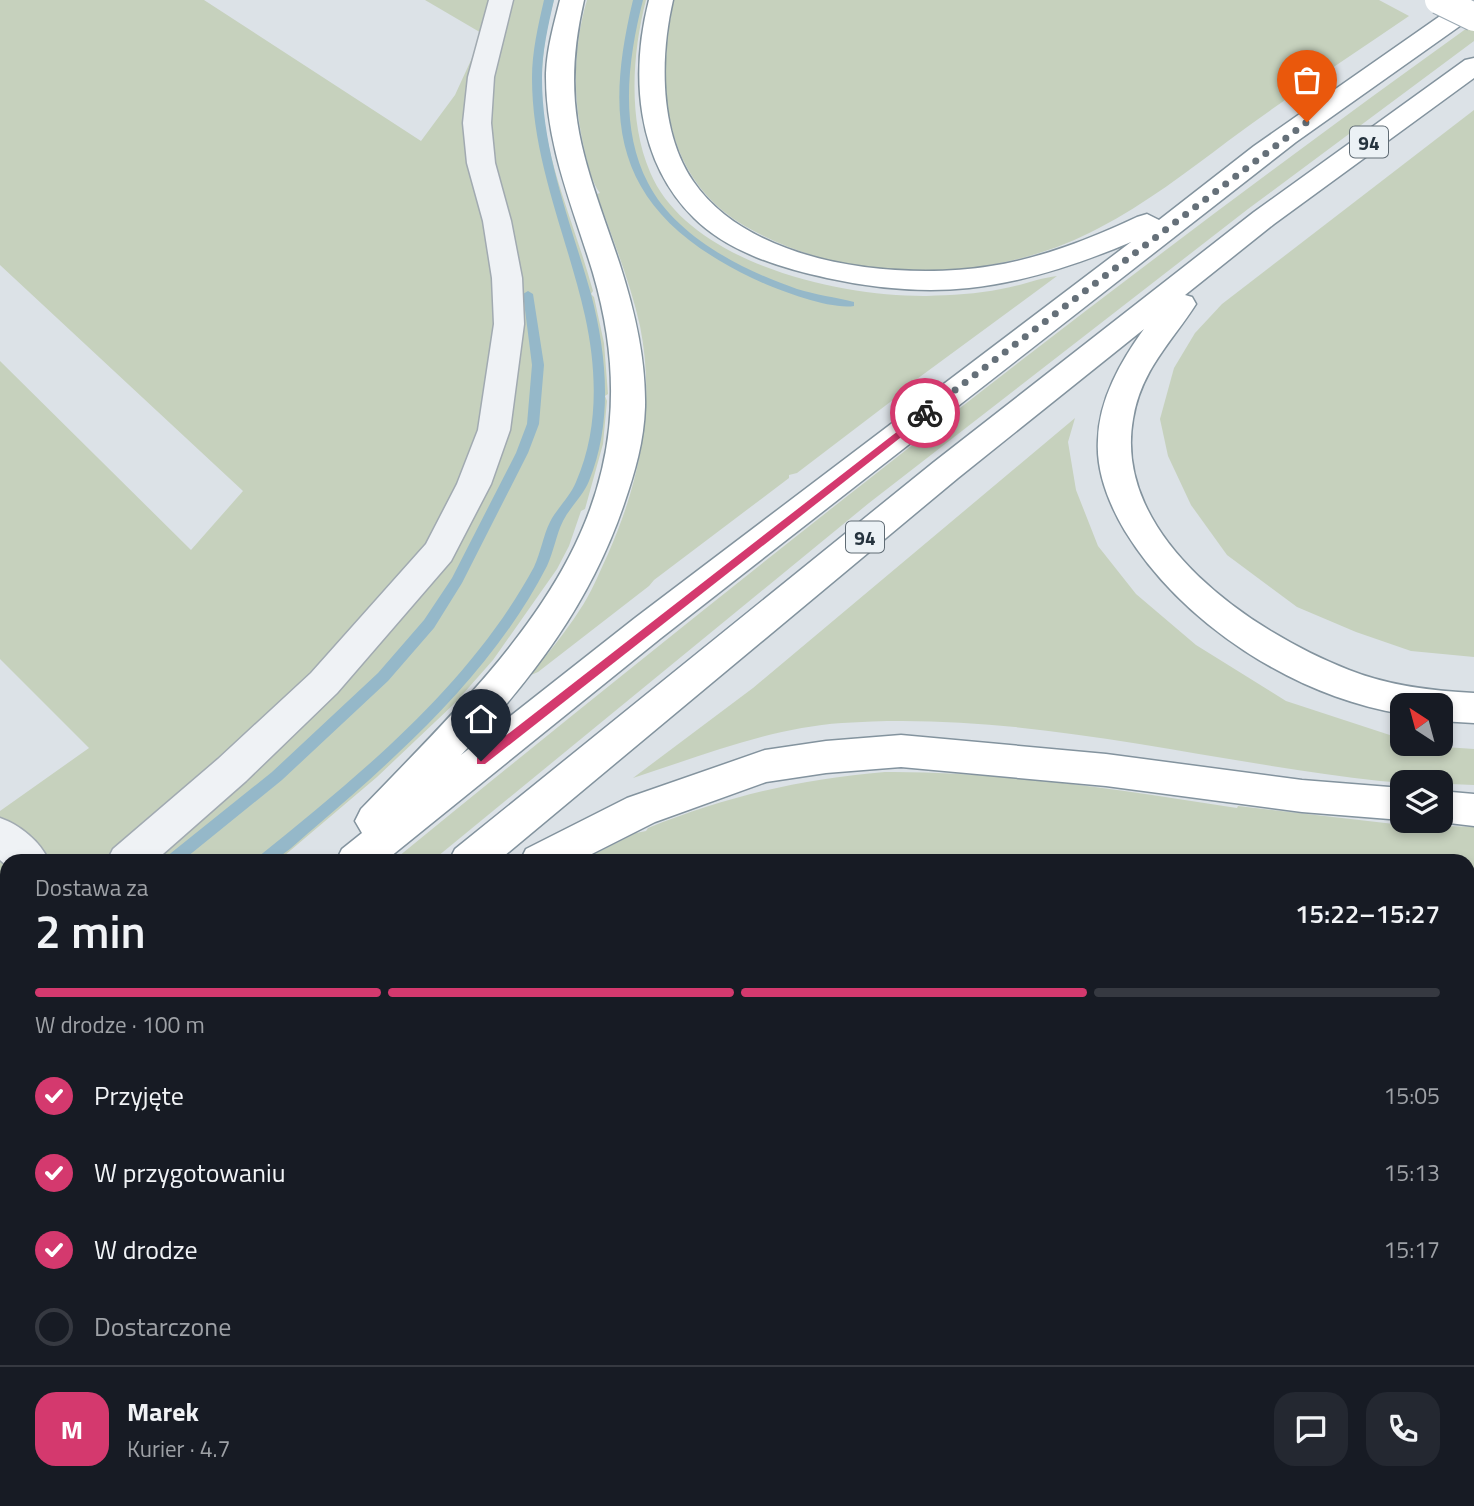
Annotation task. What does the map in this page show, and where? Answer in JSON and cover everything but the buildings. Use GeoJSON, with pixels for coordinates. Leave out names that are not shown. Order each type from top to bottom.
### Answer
{"type":"FeatureCollection","features":[{"type":"Feature","properties":{"kind":"main road"},"geometry":{"type":"LineString","coordinates":[[344,854],[481,707],[530,648],[573,586],[599,528],[618,473],[627,428],[625,348],[617,305],[565,145],[560,101],[559,70],[563,29],[572,0]]}},
{"type":"Feature","properties":{"kind":"main road"},"geometry":{"type":"LineString","coordinates":[[662,0],[651,71],[654,104],[669,162],[682,187],[699,207],[751,243],[822,270],[857,276],[928,281],[1009,273],[1047,263],[1094,248],[1166,214],[1286,137]]}},
{"type":"Feature","properties":{"kind":"main road"},"geometry":{"type":"LineString","coordinates":[[1438,0],[1474,17]]}},
{"type":"Feature","properties":{"kind":"main road"},"geometry":{"type":"LineString","coordinates":[[365,854],[648,628],[1286,137],[1474,4]]}},
{"type":"Feature","properties":{"kind":"main road","name":"94"},"geometry":{"type":"LineString","coordinates":[[478,854],[936,479],[1265,218],[1474,66]]}},
{"type":"Feature","properties":{"kind":"main road"},"geometry":{"type":"LineString","coordinates":[[1265,218],[1167,320],[1143,351],[1129,380],[1116,430],[1115,459],[1122,494],[1136,525],[1164,562],[1203,600],[1248,636],[1299,665],[1352,686],[1390,696]]}},
{"type":"Feature","properties":{"kind":"main road"},"geometry":{"type":"LineString","coordinates":[[1453,706],[1474,708]]}},
{"type":"Feature","properties":{"kind":"main road"},"geometry":{"type":"LineString","coordinates":[[554,854],[641,810],[765,766],[826,757],[901,751],[1106,770],[1302,796],[1390,803]]}},
{"type":"Feature","properties":{"kind":"main road"},"geometry":{"type":"LineString","coordinates":[[1453,808],[1474,810]]}},
{"type":"Feature","properties":{"kind":"lane"},"geometry":{"type":"LineString","coordinates":[[135,854],[232,770],[324,683],[439,552],[474,484],[495,430],[509,324],[507,278],[498,221],[481,163],[477,123],[481,77],[501,0]]}},
{"type":"Feature","properties":{"kind":"lane"},"geometry":{"type":"LineString","coordinates":[[0,835],[21,854]]}},
{"type":"Feature","properties":{"kind":"green space"},"geometry":{"type":"Polygon","coordinates":[[[0,0],[204,0],[421,141],[455,95],[483,34],[425,0],[554,0],[545,42],[542,80],[544,116],[558,182],[593,291],[591,294],[594,297],[604,343],[608,394],[605,396],[607,401],[603,444],[585,509],[581,511],[569,546],[557,569],[493,660],[455,703],[377,777],[286,854],[0,854],[0,811],[89,748],[0,659],[0,361],[191,550],[243,491],[0,265],[0,0]]]}},
{"type":"Feature","properties":{"kind":"green space"},"geometry":{"type":"Polygon","coordinates":[[[587,0],[646,0],[638,42],[634,87],[643,152],[650,172],[669,203],[697,230],[731,251],[770,268],[811,281],[891,295],[973,293],[1057,276],[902,390],[902,393],[797,473],[789,475],[789,478],[531,675],[583,604],[608,554],[629,499],[642,443],[645,414],[645,356],[640,326],[626,276],[597,194],[600,193],[589,168],[578,114],[577,57],[587,0]]]}},
{"type":"Feature","properties":{"kind":"green space"},"geometry":{"type":"Polygon","coordinates":[[[674,0],[1379,0],[1409,16],[1133,209],[1099,228],[1057,247],[1013,260],[967,268],[920,271],[874,268],[828,260],[784,245],[743,225],[716,205],[696,181],[681,155],[671,126],[666,64],[674,0]]]}},
{"type":"Feature","properties":{"kind":"green space"},"geometry":{"type":"Polygon","coordinates":[[[1474,23],[1474,41],[1248,209],[869,503],[441,854],[402,854],[792,539],[1062,329],[1474,23]]]}},
{"type":"Feature","properties":{"kind":"green space"},"geometry":{"type":"Polygon","coordinates":[[[1474,110],[1474,657],[1411,651],[1356,632],[1297,607],[1227,555],[1191,505],[1168,456],[1160,419],[1174,368],[1195,333],[1222,304],[1474,110]]]}},
{"type":"Feature","properties":{"kind":"green space"},"geometry":{"type":"Polygon","coordinates":[[[1075,418],[1068,442],[1076,490],[1098,546],[1136,594],[1196,645],[1286,701],[1390,735],[1390,756],[1453,756],[1453,748],[1474,749],[1474,785],[1453,784],[1453,770],[1390,770],[1390,782],[1380,781],[1045,730],[910,721],[842,723],[789,731],[736,744],[633,778],[753,688],[1075,418]]]}},
{"type":"Feature","properties":{"kind":"green space"},"geometry":{"type":"Polygon","coordinates":[[[885,772],[1018,778],[1237,808],[1390,824],[1390,833],[1453,833],[1453,826],[1474,827],[1474,854],[595,854],[636,833],[707,807],[794,784],[885,772]]]}},
{"type":"Feature","properties":{"kind":"waterway"},"geometry":{"type":"LineString","coordinates":[[271,854],[374,768],[443,700],[475,663],[504,625],[538,571],[557,521],[574,497],[591,459],[599,412],[595,340],[585,294],[544,149],[539,113],[537,77],[540,39],[549,0]]}},
{"type":"Feature","properties":{"kind":"waterway"},"geometry":{"type":"LineString","coordinates":[[638,0],[626,68],[626,118],[634,164],[643,184],[659,207],[705,248],[733,265],[793,291],[850,304]]}},
{"type":"Feature","properties":{"kind":"waterway"},"geometry":{"type":"LineString","coordinates":[[180,854],[277,776],[383,677],[429,624],[457,580],[522,453],[533,424],[538,365],[528,294]]}},
{"type":"Feature","properties":{"kind":"way so far"},"geometry":{"type":"LineString","coordinates":[[925,413],[1307,122]]}},
{"type":"Feature","properties":{"kind":"route"},"geometry":{"type":"LineString","coordinates":[[481,761],[925,413]]}}]}
